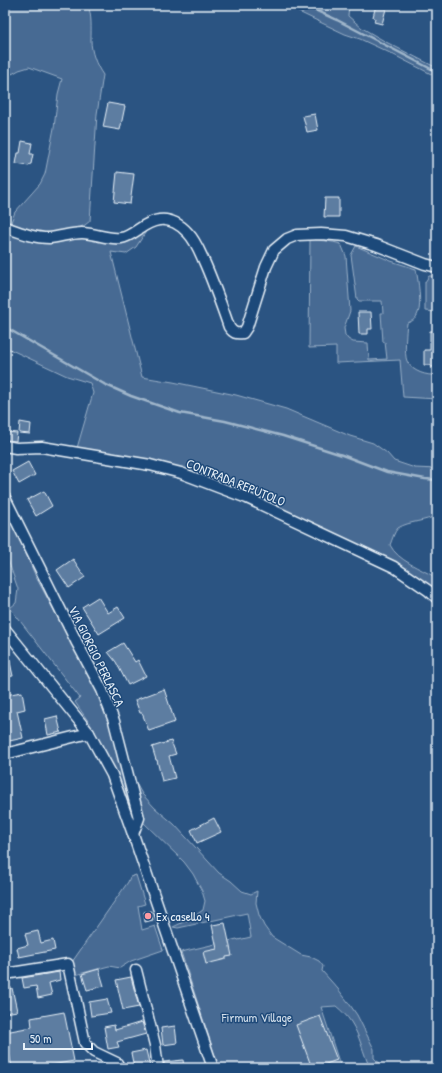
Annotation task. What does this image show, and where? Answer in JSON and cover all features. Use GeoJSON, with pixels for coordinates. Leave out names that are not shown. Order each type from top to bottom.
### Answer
{"type":"FeatureCollection","features":[{"type":"Feature","properties":{"kind":"street"},"geometry":{"type":"LineString","coordinates":[[5,227],[38,237],[49,238],[81,233],[121,238],[128,236],[148,223],[160,220],[168,220],[178,224],[189,233],[198,248],[211,276],[229,327],[232,332],[237,334],[243,333],[247,327],[266,267],[274,250],[287,239],[298,235],[321,234],[346,236],[376,245],[425,264],[437,266]]}},
{"type":"Feature","properties":{"kind":"street","name":"CONTRADA REPUTOLO"},"geometry":{"type":"LineString","coordinates":[[5,446],[16,448],[42,447],[150,465],[181,473],[247,498],[394,567],[437,598]]}},
{"type":"Feature","properties":{"kind":"street","name":"VIA GIORGIO PERLASCA"},"geometry":{"type":"LineString","coordinates":[[5,498],[105,696],[114,720],[139,818],[133,834]]}},
{"type":"Feature","properties":{"kind":"street"},"geometry":{"type":"LineString","coordinates":[[5,629],[90,733],[112,775],[213,1068]]}},
{"type":"Feature","properties":{"kind":"street"},"geometry":{"type":"LineString","coordinates":[[5,754],[90,733]]}},
{"type":"Feature","properties":{"kind":"street"},"geometry":{"type":"LineString","coordinates":[[5,974],[68,964],[85,1043],[94,1052],[116,1063],[119,1068]]}},
{"type":"Feature","properties":{"kind":"street"},"geometry":{"type":"LineString","coordinates":[[136,970],[155,1045],[158,1068]]}},
{"type":"Feature","properties":{"kind":"green space"},"geometry":{"type":"Polygon","coordinates":[[[5,5],[88,5],[91,22],[93,54],[103,75],[97,114],[90,221],[85,225],[67,233],[49,236],[9,227],[15,212],[40,184],[45,174],[54,128],[58,94],[62,79],[29,67],[12,74],[5,66],[5,5]]]}},
{"type":"Feature","properties":{"kind":"green space"},"geometry":{"type":"Polygon","coordinates":[[[284,5],[349,5],[348,16],[362,28],[437,68],[437,77],[388,52],[345,34],[284,5]]]}},
{"type":"Feature","properties":{"kind":"green space"},"geometry":{"type":"Polygon","coordinates":[[[154,224],[147,230],[136,247],[126,254],[111,252],[142,377],[236,395],[286,409],[350,436],[373,443],[387,453],[394,461],[415,468],[437,469],[437,515],[398,528],[390,545],[404,560],[435,577],[437,580],[437,593],[266,502],[77,448],[93,393],[90,383],[67,376],[5,347],[5,231],[98,240],[116,244],[134,238],[154,224]]]}},
{"type":"Feature","properties":{"kind":"green space"},"geometry":{"type":"Polygon","coordinates":[[[310,240],[341,244],[346,256],[350,311],[344,328],[345,335],[353,342],[368,343],[369,360],[387,359],[385,342],[383,342],[381,313],[383,313],[382,301],[359,301],[357,299],[351,255],[356,246],[391,261],[416,269],[420,304],[417,315],[413,321],[407,323],[406,358],[409,365],[416,371],[429,375],[437,375],[437,399],[403,397],[400,360],[336,363],[336,347],[309,348],[310,240]]]}},
{"type":"Feature","properties":{"kind":"green space"},"geometry":{"type":"Polygon","coordinates":[[[429,276],[437,276],[437,312],[425,311],[425,282],[429,276]]]}},
{"type":"Feature","properties":{"kind":"green space"},"geometry":{"type":"Polygon","coordinates":[[[5,509],[36,577],[102,703],[109,722],[131,801],[133,811],[132,814],[112,766],[90,724],[75,702],[80,698],[10,608],[16,603],[18,589],[5,555],[5,509]]]}},
{"type":"Feature","properties":{"kind":"green space","name":"Firmum Village"},"geometry":{"type":"Polygon","coordinates":[[[129,771],[142,794],[155,808],[174,824],[219,873],[242,891],[251,894],[257,891],[256,903],[259,915],[264,926],[272,937],[301,955],[311,957],[319,961],[323,966],[322,971],[338,989],[357,1015],[374,1049],[374,1058],[380,1063],[382,1068],[370,1068],[354,1027],[336,1006],[321,1007],[341,1068],[219,1068],[181,952],[251,937],[247,913],[178,928],[173,927],[190,919],[203,910],[205,901],[202,891],[193,874],[184,862],[142,821],[143,810],[129,771]]]}},
{"type":"Feature","properties":{"kind":"green space"},"geometry":{"type":"Polygon","coordinates":[[[136,875],[145,904],[138,906],[142,930],[155,926],[163,950],[131,961],[120,968],[109,966],[75,975],[72,962],[130,877],[136,875]]]}},
{"type":"Feature","properties":{"kind":"building"},"geometry":{"type":"Polygon","coordinates":[[[376,5],[387,5],[382,24],[374,22],[375,18],[373,17],[376,5]]]}},
{"type":"Feature","properties":{"kind":"building"},"geometry":{"type":"Polygon","coordinates":[[[108,103],[125,106],[120,130],[103,127],[108,103]]]}},
{"type":"Feature","properties":{"kind":"building"},"geometry":{"type":"Polygon","coordinates":[[[315,114],[318,130],[307,132],[303,116],[315,114]]]}},
{"type":"Feature","properties":{"kind":"building"},"geometry":{"type":"Polygon","coordinates":[[[22,141],[32,143],[30,154],[33,154],[31,164],[29,166],[16,164],[22,141]]]}},
{"type":"Feature","properties":{"kind":"building"},"geometry":{"type":"Polygon","coordinates":[[[117,172],[134,174],[130,204],[114,202],[117,172]]]}},
{"type":"Feature","properties":{"kind":"building"},"geometry":{"type":"Polygon","coordinates":[[[325,198],[339,198],[339,217],[324,217],[325,198]]]}},
{"type":"Feature","properties":{"kind":"building"},"geometry":{"type":"Polygon","coordinates":[[[358,312],[371,312],[372,329],[368,329],[368,334],[359,334],[358,312]]]}},
{"type":"Feature","properties":{"kind":"building"},"geometry":{"type":"Polygon","coordinates":[[[430,331],[437,331],[437,367],[424,365],[424,350],[430,350],[430,331]]]}},
{"type":"Feature","properties":{"kind":"building"},"geometry":{"type":"Polygon","coordinates":[[[20,422],[31,424],[30,434],[19,433],[20,422]]]}},
{"type":"Feature","properties":{"kind":"building"},"geometry":{"type":"Polygon","coordinates":[[[5,432],[17,433],[16,441],[5,440],[5,432]]]}},
{"type":"Feature","properties":{"kind":"building"},"geometry":{"type":"Polygon","coordinates":[[[28,462],[35,475],[19,484],[12,471],[28,462]]]}},
{"type":"Feature","properties":{"kind":"building"},"geometry":{"type":"Polygon","coordinates":[[[44,491],[52,506],[36,516],[27,500],[44,491]]]}},
{"type":"Feature","properties":{"kind":"building"},"geometry":{"type":"Polygon","coordinates":[[[73,559],[85,577],[69,588],[57,570],[73,559]]]}},
{"type":"Feature","properties":{"kind":"building"},"geometry":{"type":"Polygon","coordinates":[[[98,597],[108,613],[118,607],[125,618],[99,634],[82,607],[98,597]]]}},
{"type":"Feature","properties":{"kind":"building"},"geometry":{"type":"Polygon","coordinates":[[[123,643],[135,662],[138,660],[146,676],[128,685],[116,662],[108,652],[123,643]]]}},
{"type":"Feature","properties":{"kind":"building"},"geometry":{"type":"Polygon","coordinates":[[[5,653],[8,653],[13,676],[5,677],[5,653]]]}},
{"type":"Feature","properties":{"kind":"building"},"geometry":{"type":"Polygon","coordinates":[[[164,689],[175,722],[149,731],[135,700],[164,689]]]}},
{"type":"Feature","properties":{"kind":"building"},"geometry":{"type":"Polygon","coordinates":[[[22,692],[25,709],[17,711],[23,738],[5,742],[5,695],[22,692]]]}},
{"type":"Feature","properties":{"kind":"building"},"geometry":{"type":"Polygon","coordinates":[[[57,716],[61,732],[48,735],[45,719],[57,716]]]}},
{"type":"Feature","properties":{"kind":"building"},"geometry":{"type":"Polygon","coordinates":[[[171,741],[176,754],[169,756],[175,778],[162,781],[152,747],[171,741]]]}},
{"type":"Feature","properties":{"kind":"building"},"geometry":{"type":"Polygon","coordinates":[[[214,818],[221,832],[197,843],[191,830],[214,818]]]}},
{"type":"Feature","properties":{"kind":"building","name":"Ex casello 4"},"geometry":{"type":"Polygon","coordinates":[[[151,911],[153,920],[145,922],[144,912],[151,911]]]}},
{"type":"Feature","properties":{"kind":"building"},"geometry":{"type":"Polygon","coordinates":[[[225,923],[232,956],[206,964],[203,952],[217,949],[212,925],[225,923]]]}},
{"type":"Feature","properties":{"kind":"building"},"geometry":{"type":"Polygon","coordinates":[[[38,931],[41,943],[53,940],[55,950],[19,957],[17,948],[28,945],[25,934],[38,931]]]}},
{"type":"Feature","properties":{"kind":"building"},"geometry":{"type":"Polygon","coordinates":[[[99,969],[104,986],[87,990],[82,974],[99,969]]]}},
{"type":"Feature","properties":{"kind":"building"},"geometry":{"type":"Polygon","coordinates":[[[59,972],[60,980],[49,983],[52,995],[38,998],[36,986],[24,988],[22,978],[59,972]]]}},
{"type":"Feature","properties":{"kind":"building"},"geometry":{"type":"Polygon","coordinates":[[[131,977],[139,1007],[123,1010],[116,980],[131,977]]]}},
{"type":"Feature","properties":{"kind":"building"},"geometry":{"type":"Polygon","coordinates":[[[12,988],[17,1011],[5,1013],[5,989],[12,988]]]}},
{"type":"Feature","properties":{"kind":"building"},"geometry":{"type":"Polygon","coordinates":[[[107,999],[111,1013],[91,1016],[89,1002],[107,999]]]}},
{"type":"Feature","properties":{"kind":"building"},"geometry":{"type":"Polygon","coordinates":[[[64,1012],[74,1061],[40,1067],[40,1065],[26,1068],[12,1068],[5,1032],[32,1027],[31,1018],[64,1012]]]}},
{"type":"Feature","properties":{"kind":"building"},"geometry":{"type":"Polygon","coordinates":[[[320,1016],[337,1060],[312,1068],[296,1025],[320,1016]]]}},
{"type":"Feature","properties":{"kind":"building"},"geometry":{"type":"Polygon","coordinates":[[[142,1022],[146,1034],[117,1042],[119,1047],[108,1049],[104,1027],[114,1025],[115,1030],[142,1022]]]}},
{"type":"Feature","properties":{"kind":"building"},"geometry":{"type":"Polygon","coordinates":[[[175,1026],[177,1043],[163,1045],[161,1028],[175,1026]]]}},
{"type":"Feature","properties":{"kind":"building"},"geometry":{"type":"Polygon","coordinates":[[[146,1050],[150,1067],[134,1068],[131,1053],[146,1050]]]}},
{"type":"Feature","properties":{"kind":"building"},"geometry":{"type":"Polygon","coordinates":[[[183,1060],[184,1068],[164,1068],[164,1062],[183,1060]]]}},
{"type":"Feature","properties":{"kind":"waterway"},"geometry":{"type":"LineString","coordinates":[[304,5],[337,20],[437,72]]}},
{"type":"Feature","properties":{"kind":"waterway"},"geometry":{"type":"LineString","coordinates":[[5,327],[104,384],[131,396],[180,413],[225,421],[283,436],[342,455],[387,472],[437,480]]}},
{"type":"Feature","properties":{"kind":"place","name":"Ex casello 4"},"geometry":{"type":"Point","coordinates":[148,916]}}]}
